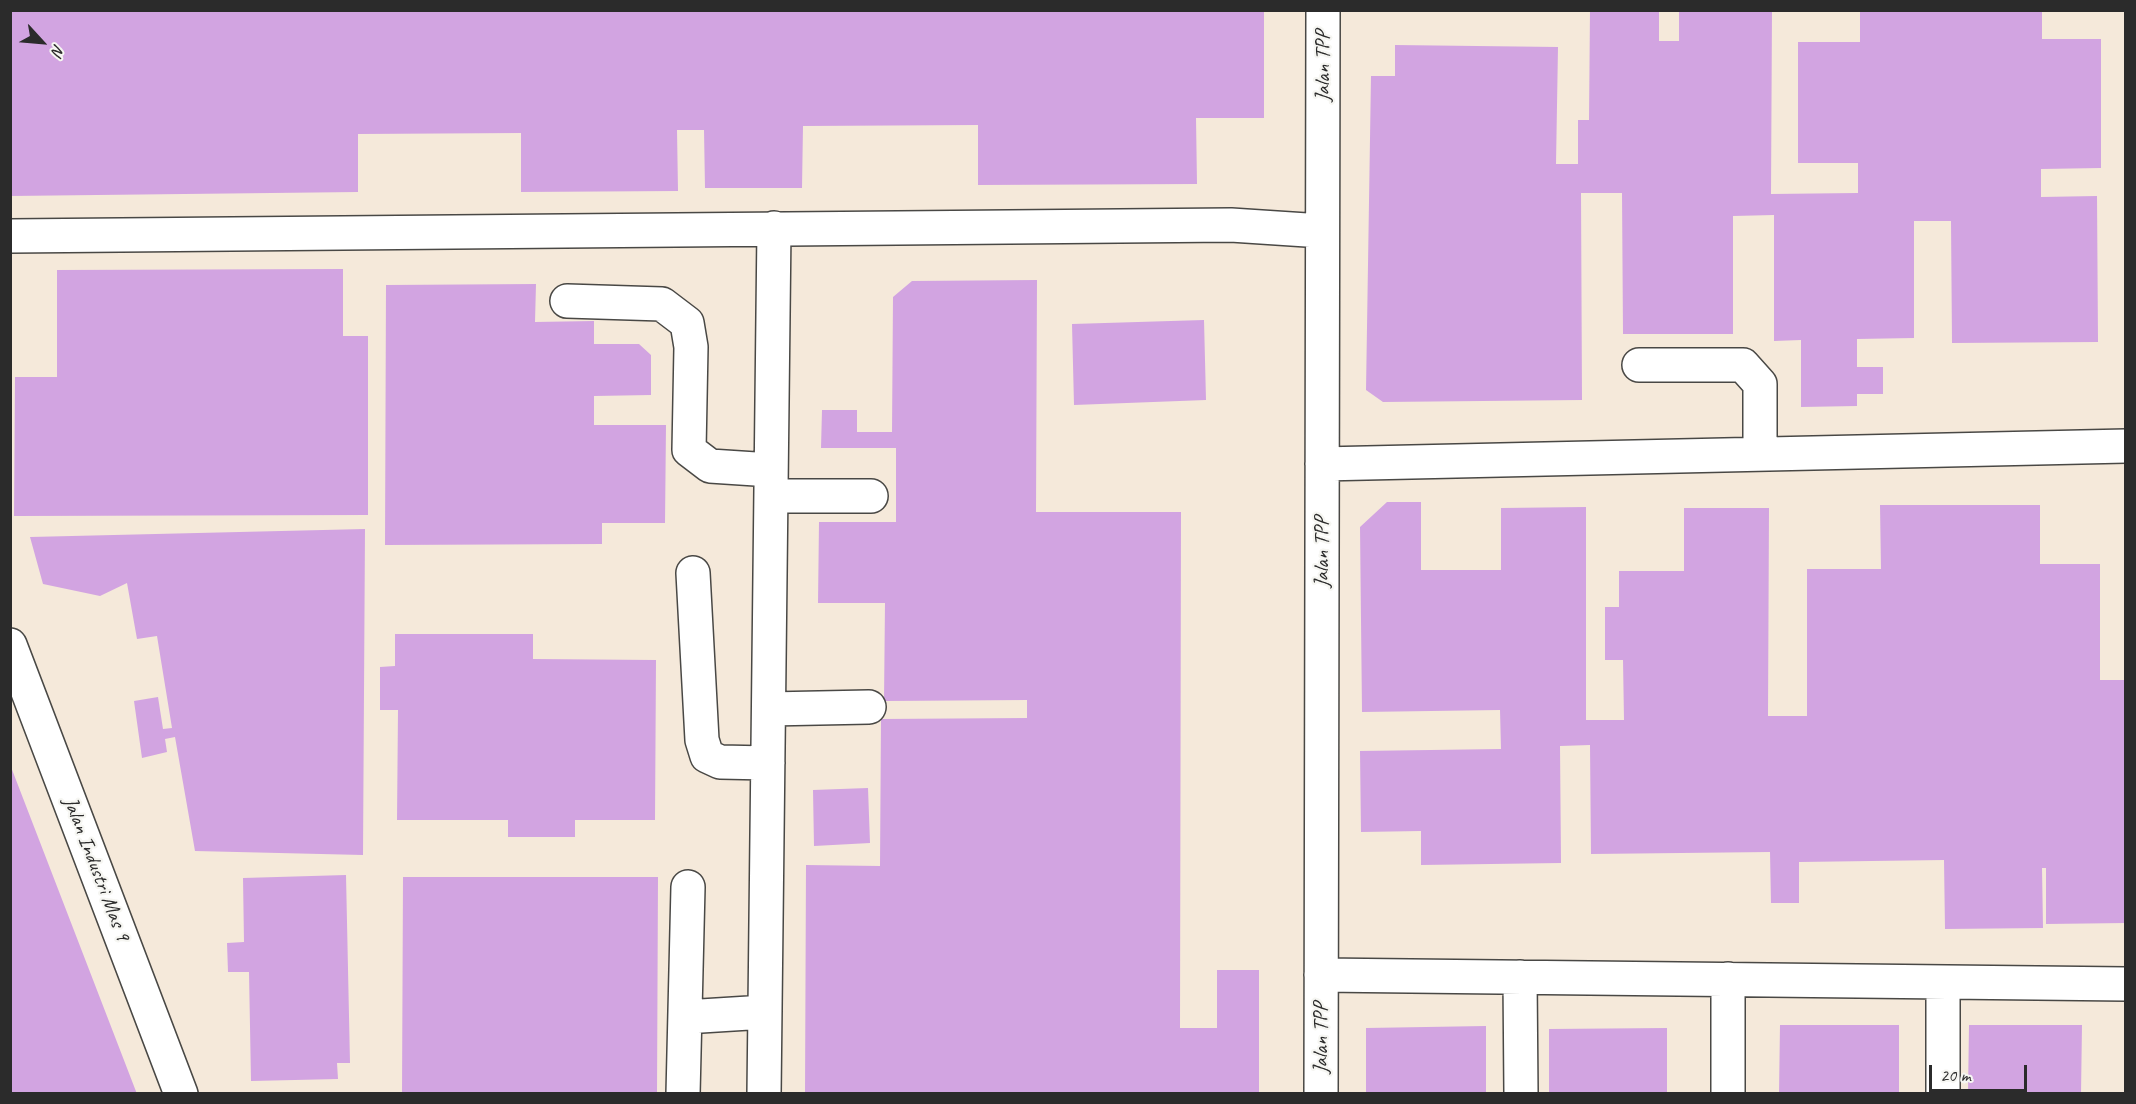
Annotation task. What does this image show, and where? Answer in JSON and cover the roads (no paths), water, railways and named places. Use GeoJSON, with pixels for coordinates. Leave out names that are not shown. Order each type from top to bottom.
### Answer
{"type":"FeatureCollection","features":[{"type":"Feature","properties":{"kind":"street","name":"Jalan TPP"},"geometry":{"type":"LineString","coordinates":[[1321,1094],[1323,10]]}},
{"type":"Feature","properties":{"kind":"street"},"geometry":{"type":"LineString","coordinates":[[10,236],[1231,225],[1322,231]]}},
{"type":"Feature","properties":{"kind":"street"},"geometry":{"type":"LineString","coordinates":[[765,1094],[774,228]]}},
{"type":"Feature","properties":{"kind":"street"},"geometry":{"type":"LineString","coordinates":[[567,301],[662,304],[687,323],[691,347],[689,450],[710,466],[771,483],[871,496]]}},
{"type":"Feature","properties":{"kind":"street"},"geometry":{"type":"LineString","coordinates":[[1639,365],[1743,364],[1760,384],[1760,454]]}},
{"type":"Feature","properties":{"kind":"street"},"geometry":{"type":"LineString","coordinates":[[1322,464],[2126,446]]}},
{"type":"Feature","properties":{"kind":"street"},"geometry":{"type":"LineString","coordinates":[[693,573],[702,740],[707,756],[720,762],[768,763]]}},
{"type":"Feature","properties":{"kind":"street","name":"Jalan Industri Mas 9"},"geometry":{"type":"LineString","coordinates":[[10,645],[181,1094]]}},
{"type":"Feature","properties":{"kind":"street"},"geometry":{"type":"LineString","coordinates":[[769,709],[868,707]]}},
{"type":"Feature","properties":{"kind":"street"},"geometry":{"type":"LineString","coordinates":[[682,1094],[688,887]]}},
{"type":"Feature","properties":{"kind":"street"},"geometry":{"type":"LineString","coordinates":[[1322,975],[2126,984]]}},
{"type":"Feature","properties":{"kind":"street"},"geometry":{"type":"LineString","coordinates":[[1520,977],[1521,1094]]}},
{"type":"Feature","properties":{"kind":"street"},"geometry":{"type":"LineString","coordinates":[[1728,979],[1728,1094]]}},
{"type":"Feature","properties":{"kind":"street"},"geometry":{"type":"LineString","coordinates":[[1942,1094],[1943,982]]}},
{"type":"Feature","properties":{"kind":"street"},"geometry":{"type":"LineString","coordinates":[[685,1017],[765,1012]]}}]}
